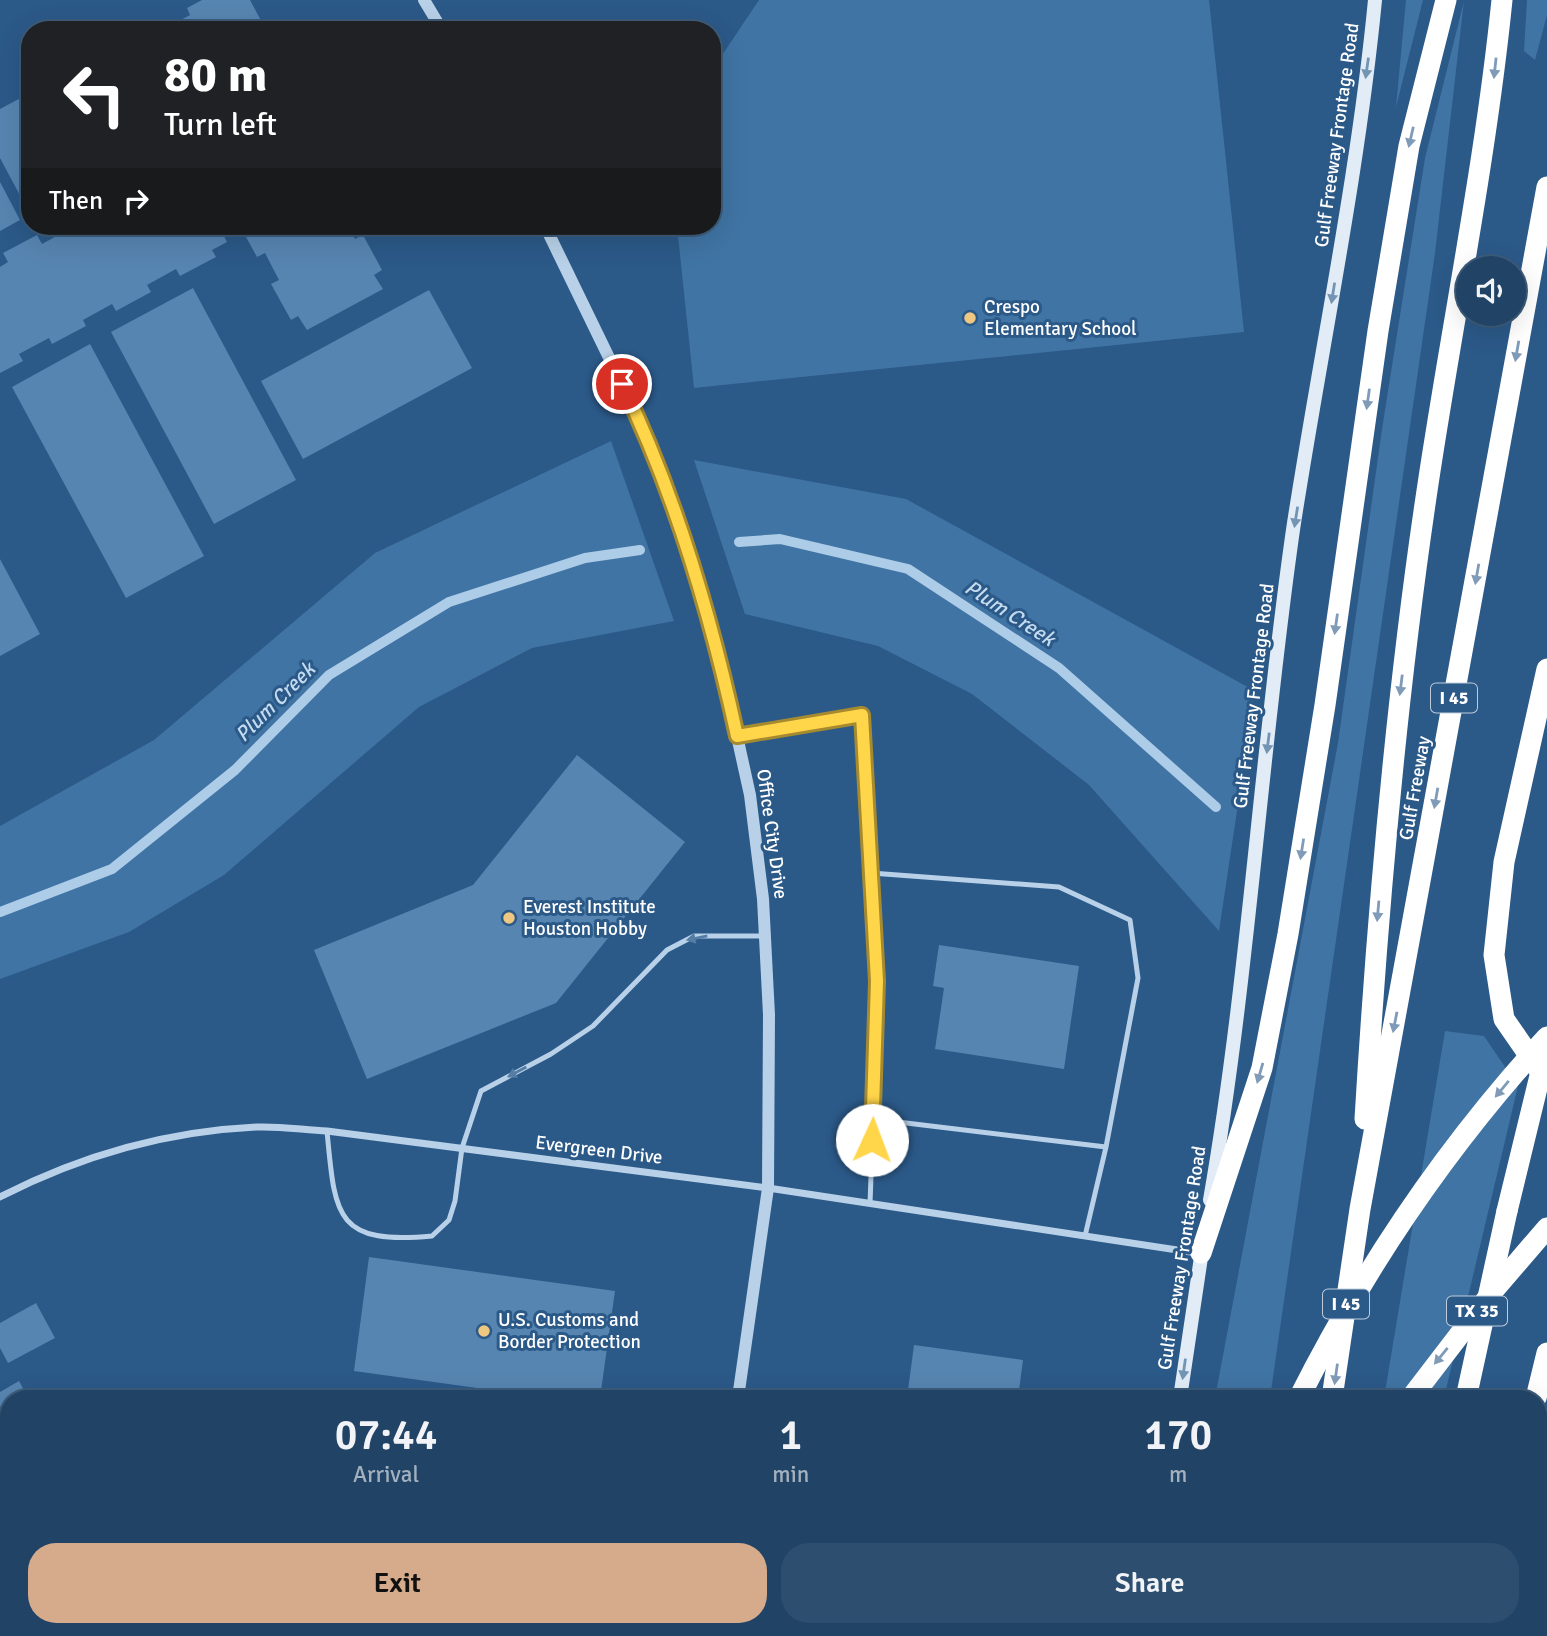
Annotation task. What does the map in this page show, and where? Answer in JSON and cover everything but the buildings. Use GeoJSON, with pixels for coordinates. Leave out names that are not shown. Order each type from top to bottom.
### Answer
{"type":"FeatureCollection","features":[{"type":"Feature","properties":{"kind":"highway"},"geometry":{"type":"LineString","coordinates":[[1201,1254],[1262,1068],[1289,933],[1325,705],[1378,331],[1409,146],[1446,0]]}},
{"type":"Feature","properties":{"kind":"highway"},"geometry":{"type":"LineString","coordinates":[[1360,1209],[1377,915],[1389,789],[1430,471],[1494,80],[1502,0]]}},
{"type":"Feature","properties":{"kind":"highway","name":"Gulf Freeway"},"geometry":{"type":"LineString","coordinates":[[1333,1390],[1360,1209],[1547,187]]}},
{"type":"Feature","properties":{"kind":"highway"},"geometry":{"type":"LineString","coordinates":[[1547,669],[1504,862],[1494,955],[1504,1019],[1535,1068],[1547,1077]]}},
{"type":"Feature","properties":{"kind":"highway"},"geometry":{"type":"LineString","coordinates":[[1303,1390],[1329,1338],[1413,1204],[1450,1152],[1547,1037]]}},
{"type":"Feature","properties":{"kind":"highway"},"geometry":{"type":"LineString","coordinates":[[1468,1390],[1547,1047]]}},
{"type":"Feature","properties":{"kind":"highway","name":"TX 35"},"geometry":{"type":"LineString","coordinates":[[1417,1390],[1454,1340],[1547,1227]]}},
{"type":"Feature","properties":{"kind":"highway"},"geometry":{"type":"LineString","coordinates":[[1538,1390],[1547,1353]]}},
{"type":"Feature","properties":{"kind":"main road","name":"Gulf Freeway Frontage Road"},"geometry":{"type":"LineString","coordinates":[[1181,1390],[1228,1096],[1294,525],[1336,273],[1375,0]]}},
{"type":"Feature","properties":{"kind":"street"},"geometry":{"type":"LineString","coordinates":[[424,0],[437,21]]}},
{"type":"Feature","properties":{"kind":"street","name":"Office City Drive"},"geometry":{"type":"LineString","coordinates":[[549,235],[633,407],[673,506],[720,659],[750,794],[765,936],[769,1014],[768,1188],[739,1390]]}},
{"type":"Feature","properties":{"kind":"street","name":"Evergreen Drive"},"geometry":{"type":"LineString","coordinates":[[0,1197],[99,1155],[181,1134],[259,1127],[327,1131],[768,1188],[1201,1254]]}},
{"type":"Feature","properties":{"kind":"lane"},"geometry":{"type":"LineString","coordinates":[[737,736],[862,715],[877,981],[870,1203]]}},
{"type":"Feature","properties":{"kind":"lane"},"geometry":{"type":"LineString","coordinates":[[871,873],[1059,887],[1130,920],[1138,978],[1106,1147],[1085,1236]]}},
{"type":"Feature","properties":{"kind":"lane"},"geometry":{"type":"LineString","coordinates":[[327,1131],[333,1191],[340,1213],[350,1225],[370,1236],[432,1236],[449,1220],[462,1149],[481,1091],[551,1054],[593,1026],[667,950],[694,936],[765,936]]}},
{"type":"Feature","properties":{"kind":"lane"},"geometry":{"type":"LineString","coordinates":[[873,1119],[1106,1147]]}},
{"type":"Feature","properties":{"kind":"shaded area"},"geometry":{"type":"Polygon","coordinates":[[[759,0],[1209,0],[1244,332],[694,388],[678,235],[721,235],[721,57],[759,0]]]}},
{"type":"Feature","properties":{"kind":"shaded area"},"geometry":{"type":"Polygon","coordinates":[[[1406,0],[1423,0],[1396,107],[1406,0]]]}},
{"type":"Feature","properties":{"kind":"shaded area"},"geometry":{"type":"Polygon","coordinates":[[[1527,0],[1547,0],[1547,15],[1535,60],[1524,51],[1527,0]]]}},
{"type":"Feature","properties":{"kind":"shaded area"},"geometry":{"type":"Polygon","coordinates":[[[1464,1],[1435,253],[1271,1390],[1217,1390],[1338,743],[1382,429],[1425,158],[1464,1]]]}},
{"type":"Feature","properties":{"kind":"shaded area"},"geometry":{"type":"Polygon","coordinates":[[[611,441],[674,621],[532,648],[419,707],[224,875],[129,932],[0,979],[0,826],[154,740],[375,553],[611,441]]]}},
{"type":"Feature","properties":{"kind":"shaded area"},"geometry":{"type":"Polygon","coordinates":[[[694,460],[906,499],[1255,691],[1219,931],[1089,785],[972,694],[878,646],[745,614],[694,460]]]}},
{"type":"Feature","properties":{"kind":"shaded area"},"geometry":{"type":"Polygon","coordinates":[[[1445,1031],[1484,1036],[1518,1086],[1446,1390],[1385,1390],[1445,1031]]]}},
{"type":"Feature","properties":{"kind":"waterway","name":"Plum Creek"},"geometry":{"type":"LineString","coordinates":[[739,542],[780,539],[908,569],[1059,668],[1216,807]]}},
{"type":"Feature","properties":{"kind":"waterway","name":"Plum Creek"},"geometry":{"type":"LineString","coordinates":[[0,912],[112,869],[235,770],[329,675],[449,602],[585,558],[640,550]]}},
{"type":"Feature","properties":{"kind":"place","name":"Crespo Elementary School"},"geometry":{"type":"Point","coordinates":[970,318]}},
{"type":"Feature","properties":{"kind":"place","name":"Everest Institute Houston Hobby"},"geometry":{"type":"Point","coordinates":[509,918]}},
{"type":"Feature","properties":{"kind":"place","name":"U.S. Customs and Border Protection"},"geometry":{"type":"Point","coordinates":[484,1331]}},
{"type":"Feature","properties":{"kind":"route"},"geometry":{"type":"LineString","coordinates":[[622,384],[673,506],[720,659],[737,736],[862,715],[877,981],[872,1140]]}}]}
